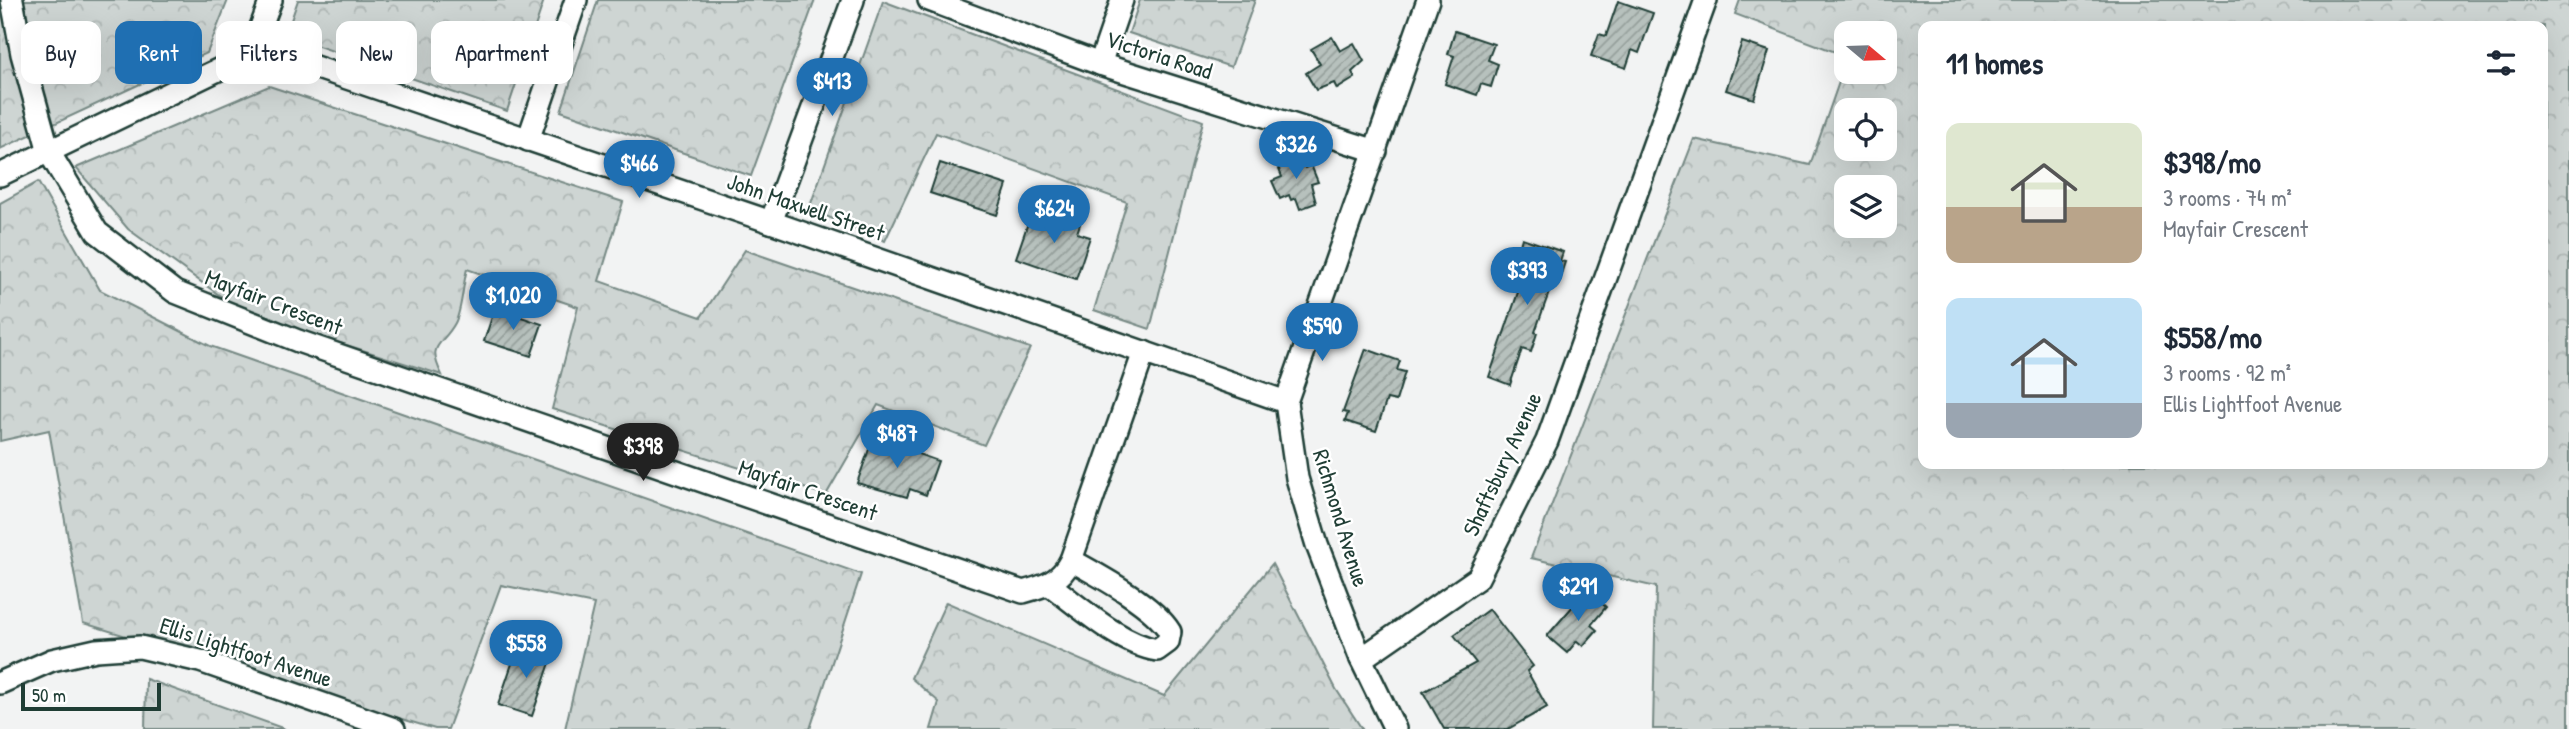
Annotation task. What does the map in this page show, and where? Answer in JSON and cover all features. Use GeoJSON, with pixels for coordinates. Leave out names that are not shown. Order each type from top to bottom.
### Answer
{"type":"FeatureCollection","features":[{"type":"Feature","properties":{"kind":"street","name":"Mayfair Crescent"},"geometry":{"type":"LineString","coordinates":[[12,0],[22,54],[49,152],[97,232],[175,292],[298,341],[1023,592],[1050,585]]}},
{"type":"Feature","properties":{"kind":"street"},"geometry":{"type":"LineString","coordinates":[[263,21],[271,0]]}},
{"type":"Feature","properties":{"kind":"street"},"geometry":{"type":"LineString","coordinates":[[528,140],[576,0]]}},
{"type":"Feature","properties":{"kind":"street"},"geometry":{"type":"LineString","coordinates":[[771,222],[853,0]]}},
{"type":"Feature","properties":{"kind":"street","name":"Victoria Road"},"geometry":{"type":"LineString","coordinates":[[929,0],[1100,64],[1377,150]]}},
{"type":"Feature","properties":{"kind":"street"},"geometry":{"type":"LineString","coordinates":[[1100,64],[1122,0]]}},
{"type":"Feature","properties":{"kind":"street","name":"Richmond Avenue"},"geometry":{"type":"LineString","coordinates":[[1395,729],[1360,659],[1317,545],[1297,478],[1286,402],[1428,0]]}},
{"type":"Feature","properties":{"kind":"street","name":"Shaftsbury Avenue"},"geometry":{"type":"LineString","coordinates":[[1360,659],[1478,578],[1547,441],[1706,0]]}},
{"type":"Feature","properties":{"kind":"street","name":"John Maxwell Street"},"geometry":{"type":"LineString","coordinates":[[322,70],[771,222],[1286,402]]}},
{"type":"Feature","properties":{"kind":"street"},"geometry":{"type":"LineString","coordinates":[[0,175],[216,71]]}},
{"type":"Feature","properties":{"kind":"street"},"geometry":{"type":"LineString","coordinates":[[1071,560],[1103,577],[1163,620],[1170,632],[1168,642],[1157,650],[1143,648],[1050,585],[1065,572],[1071,560],[1144,352]]}},
{"type":"Feature","properties":{"kind":"street","name":"Ellis Lightfoot Avenue"},"geometry":{"type":"LineString","coordinates":[[0,683],[52,660],[96,650],[140,647],[201,661],[394,729]]}},
{"type":"Feature","properties":{"kind":"green space"},"geometry":{"type":"Polygon","coordinates":[[[0,0],[228,0],[220,21],[216,21],[216,30],[207,53],[202,55],[202,21],[115,21],[115,84],[140,84],[0,149],[0,0]]]}},
{"type":"Feature","properties":{"kind":"green space"},"geometry":{"type":"Polygon","coordinates":[[[298,0],[544,0],[537,21],[431,21],[431,84],[516,84],[507,111],[417,80],[417,21],[336,21],[336,52],[322,47],[322,21],[291,21],[298,0]]]}},
{"type":"Feature","properties":{"kind":"green space"},"geometry":{"type":"Polygon","coordinates":[[[598,0],[815,0],[751,176],[561,111],[570,84],[573,84],[573,75],[598,0]]]}},
{"type":"Feature","properties":{"kind":"green space"},"geometry":{"type":"Polygon","coordinates":[[[1140,0],[1255,0],[1231,67],[1129,33],[1140,0]]]}},
{"type":"Feature","properties":{"kind":"green space"},"geometry":{"type":"Polygon","coordinates":[[[1740,0],[2569,0],[2569,729],[1653,729],[1656,587],[1531,558],[1694,139],[1810,165],[1838,84],[1897,84],[1897,21],[1834,21],[1834,51],[1735,14],[1740,0]]]}},
{"type":"Feature","properties":{"kind":"green space"},"geometry":{"type":"Polygon","coordinates":[[[883,1],[1203,121],[1150,329],[1094,310],[1127,202],[936,133],[885,241],[809,209],[883,1]]]}},
{"type":"Feature","properties":{"kind":"green space"},"geometry":{"type":"Polygon","coordinates":[[[269,86],[623,202],[599,281],[701,317],[745,250],[1030,348],[984,445],[878,405],[826,495],[552,409],[578,307],[467,269],[457,318],[436,351],[437,365],[442,375],[244,313],[128,229],[76,168],[269,86]]]}},
{"type":"Feature","properties":{"kind":"green space"},"geometry":{"type":"Polygon","coordinates":[[[38,182],[100,290],[210,346],[861,574],[810,729],[565,729],[594,604],[501,585],[448,729],[435,729],[83,623],[49,430],[0,441],[0,203],[38,182]]]}},
{"type":"Feature","properties":{"kind":"green space"},"geometry":{"type":"Polygon","coordinates":[[[1272,564],[1336,689],[1362,729],[931,729],[939,702],[911,678],[946,602],[1164,696],[1272,564]]]}},
{"type":"Feature","properties":{"kind":"green space"},"geometry":{"type":"Polygon","coordinates":[[[146,679],[285,729],[145,729],[146,679]]]}},
{"type":"Feature","properties":{"kind":"building"},"geometry":{"type":"Polygon","coordinates":[[[1618,1],[1653,13],[1639,53],[1632,50],[1626,68],[1591,56],[1599,34],[1606,36],[1618,1]]]}},
{"type":"Feature","properties":{"kind":"building"},"geometry":{"type":"Polygon","coordinates":[[[1455,31],[1494,44],[1488,60],[1498,64],[1491,87],[1481,84],[1477,95],[1445,84],[1454,56],[1448,54],[1455,31]]]}},
{"type":"Feature","properties":{"kind":"building"},"geometry":{"type":"Polygon","coordinates":[[[1332,37],[1340,51],[1354,43],[1364,61],[1352,72],[1355,78],[1337,89],[1334,83],[1316,90],[1306,73],[1320,64],[1311,49],[1332,37]]]}},
{"type":"Feature","properties":{"kind":"building"},"geometry":{"type":"Polygon","coordinates":[[[1742,42],[1769,51],[1754,99],[1726,90],[1742,42]]]}},
{"type":"Feature","properties":{"kind":"building"},"geometry":{"type":"Polygon","coordinates":[[[1293,153],[1296,160],[1300,158],[1305,168],[1311,165],[1318,182],[1311,184],[1316,203],[1300,209],[1296,198],[1291,200],[1289,195],[1280,199],[1272,181],[1282,177],[1278,167],[1283,165],[1280,158],[1293,153]]]}},
{"type":"Feature","properties":{"kind":"building"},"geometry":{"type":"Polygon","coordinates":[[[940,163],[1007,185],[997,215],[930,193],[940,163]]]}},
{"type":"Feature","properties":{"kind":"building"},"geometry":{"type":"Polygon","coordinates":[[[1050,213],[1080,224],[1077,233],[1090,237],[1076,279],[1016,258],[1030,217],[1047,222],[1050,213]]]}},
{"type":"Feature","properties":{"kind":"building"},"geometry":{"type":"Polygon","coordinates":[[[1522,238],[1563,252],[1560,261],[1565,262],[1557,286],[1552,284],[1531,352],[1522,349],[1510,385],[1489,377],[1529,260],[1517,255],[1522,238]]]}},
{"type":"Feature","properties":{"kind":"building"},"geometry":{"type":"Polygon","coordinates":[[[495,308],[542,324],[531,356],[484,341],[495,308]]]}},
{"type":"Feature","properties":{"kind":"building"},"geometry":{"type":"Polygon","coordinates":[[[1366,349],[1400,361],[1397,370],[1405,372],[1396,401],[1387,399],[1376,431],[1345,421],[1348,413],[1343,412],[1366,349]]]}},
{"type":"Feature","properties":{"kind":"building"},"geometry":{"type":"Polygon","coordinates":[[[873,438],[938,461],[926,495],[910,489],[907,497],[857,483],[873,438]]]}},
{"type":"Feature","properties":{"kind":"building"},"geometry":{"type":"Polygon","coordinates":[[[1587,590],[1606,607],[1591,625],[1597,630],[1583,646],[1577,641],[1567,653],[1547,636],[1587,590]]]}},
{"type":"Feature","properties":{"kind":"building"},"geometry":{"type":"Polygon","coordinates":[[[1489,609],[1533,666],[1527,671],[1547,707],[1508,729],[1444,729],[1423,692],[1476,663],[1454,635],[1489,609]]]}},
{"type":"Feature","properties":{"kind":"building"},"geometry":{"type":"Polygon","coordinates":[[[519,643],[553,654],[532,716],[498,705],[519,643]]]}}]}
